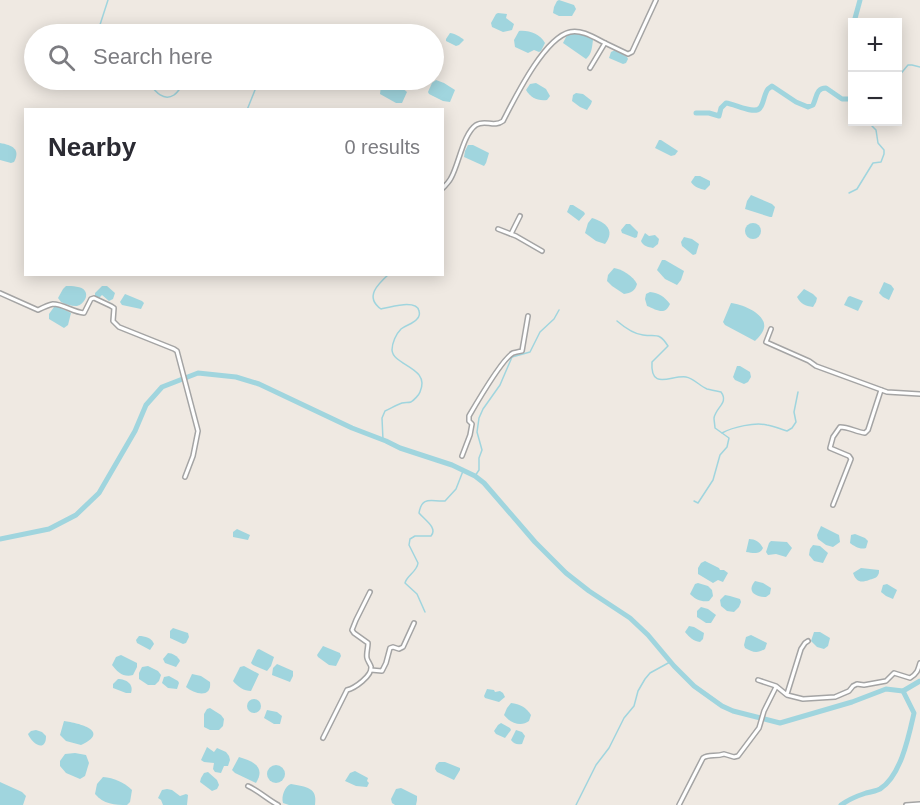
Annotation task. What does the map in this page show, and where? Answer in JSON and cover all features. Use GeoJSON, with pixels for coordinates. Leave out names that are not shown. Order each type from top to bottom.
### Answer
{"type":"FeatureCollection","features":[{"type":"Feature","properties":{"kind":"street"},"geometry":{"type":"LineString","coordinates":[[444,187],[451,179],[473,126],[482,122],[496,124],[503,121],[533,67],[550,45],[572,31],[592,37],[628,54],[632,52],[656,0]]}},
{"type":"Feature","properties":{"kind":"street"},"geometry":{"type":"LineString","coordinates":[[590,68],[605,43]]}},
{"type":"Feature","properties":{"kind":"street"},"geometry":{"type":"LineString","coordinates":[[511,234],[520,216]]}},
{"type":"Feature","properties":{"kind":"street"},"geometry":{"type":"LineString","coordinates":[[498,229],[542,251]]}},
{"type":"Feature","properties":{"kind":"street"},"geometry":{"type":"LineString","coordinates":[[0,293],[38,310],[51,304],[80,313],[84,313],[93,298],[114,308],[114,321],[119,327],[177,351],[198,431],[193,456],[185,477]]}},
{"type":"Feature","properties":{"kind":"street"},"geometry":{"type":"LineString","coordinates":[[462,456],[472,424],[469,416],[497,371],[513,353],[522,351],[528,316]]}},
{"type":"Feature","properties":{"kind":"street"},"geometry":{"type":"LineString","coordinates":[[771,329],[766,342],[816,366],[886,392],[920,394]]}},
{"type":"Feature","properties":{"kind":"street"},"geometry":{"type":"LineString","coordinates":[[833,504],[851,459],[830,448],[833,437],[840,427],[865,433],[881,390]]}},
{"type":"Feature","properties":{"kind":"street"},"geometry":{"type":"LineString","coordinates":[[323,738],[347,690],[364,680],[371,670],[366,657],[368,643],[352,630],[370,592]]}},
{"type":"Feature","properties":{"kind":"street"},"geometry":{"type":"LineString","coordinates":[[371,670],[382,671],[390,648],[403,647],[414,623]]}},
{"type":"Feature","properties":{"kind":"street"},"geometry":{"type":"LineString","coordinates":[[787,695],[801,649],[808,641]]}},
{"type":"Feature","properties":{"kind":"street"},"geometry":{"type":"LineString","coordinates":[[758,680],[776,686],[787,695],[803,699],[835,697],[849,691],[857,684],[886,681],[894,673],[910,678],[917,672],[920,663]]}},
{"type":"Feature","properties":{"kind":"street"},"geometry":{"type":"LineString","coordinates":[[679,805],[703,758],[724,754],[738,756],[759,728],[776,686]]}},
{"type":"Feature","properties":{"kind":"street"},"geometry":{"type":"LineString","coordinates":[[248,786],[278,805]]}},
{"type":"Feature","properties":{"kind":"street"},"geometry":{"type":"LineString","coordinates":[[906,805],[920,804]]}},
{"type":"Feature","properties":{"kind":"water"},"geometry":{"type":"Polygon","coordinates":[[[559,0],[574,5],[576,9],[572,16],[559,16],[553,13],[559,0]]]}},
{"type":"Feature","properties":{"kind":"water"},"geometry":{"type":"Polygon","coordinates":[[[498,13],[507,14],[506,18],[514,24],[512,30],[503,32],[492,27],[491,23],[498,13]]]}},
{"type":"Feature","properties":{"kind":"water"},"geometry":{"type":"Polygon","coordinates":[[[519,31],[527,31],[540,37],[545,43],[541,51],[534,50],[528,53],[515,47],[514,40],[519,31]]]}},
{"type":"Feature","properties":{"kind":"water"},"geometry":{"type":"Polygon","coordinates":[[[450,33],[464,40],[456,46],[446,41],[450,33]]]}},
{"type":"Feature","properties":{"kind":"water"},"geometry":{"type":"Polygon","coordinates":[[[571,33],[589,36],[593,40],[591,53],[586,59],[563,43],[567,35],[571,33]]]}},
{"type":"Feature","properties":{"kind":"water"},"geometry":{"type":"Polygon","coordinates":[[[615,50],[627,57],[626,63],[623,64],[609,58],[611,52],[615,50]]]}},
{"type":"Feature","properties":{"kind":"water"},"geometry":{"type":"Polygon","coordinates":[[[444,83],[455,90],[450,102],[443,101],[428,92],[429,90],[444,90],[444,83]]]}},
{"type":"Feature","properties":{"kind":"water"},"geometry":{"type":"Polygon","coordinates":[[[536,83],[546,89],[550,96],[547,100],[535,98],[526,90],[530,84],[536,83]]]}},
{"type":"Feature","properties":{"kind":"water"},"geometry":{"type":"Polygon","coordinates":[[[380,90],[407,92],[402,103],[396,103],[380,94],[380,90]]]}},
{"type":"Feature","properties":{"kind":"water"},"geometry":{"type":"Polygon","coordinates":[[[576,93],[583,94],[592,101],[587,110],[572,101],[576,93]]]}},
{"type":"Feature","properties":{"kind":"water"},"geometry":{"type":"Polygon","coordinates":[[[659,140],[678,151],[671,156],[655,148],[659,140]]]}},
{"type":"Feature","properties":{"kind":"water"},"geometry":{"type":"Polygon","coordinates":[[[0,143],[14,148],[16,158],[14,162],[0,160],[0,143]]]}},
{"type":"Feature","properties":{"kind":"water"},"geometry":{"type":"Polygon","coordinates":[[[468,145],[489,153],[484,166],[464,157],[468,145]]]}},
{"type":"Feature","properties":{"kind":"water"},"geometry":{"type":"Polygon","coordinates":[[[695,176],[710,181],[710,185],[705,190],[695,186],[691,182],[695,176]]]}},
{"type":"Feature","properties":{"kind":"water"},"geometry":{"type":"Polygon","coordinates":[[[751,195],[775,207],[772,217],[745,209],[751,195]]]}},
{"type":"Feature","properties":{"kind":"water"},"geometry":{"type":"Polygon","coordinates":[[[570,205],[584,212],[585,214],[579,221],[567,212],[570,205]]]}},
{"type":"Feature","properties":{"kind":"water"},"geometry":{"type":"Polygon","coordinates":[[[592,218],[608,227],[609,235],[605,244],[585,233],[592,218]]]}},
{"type":"Feature","properties":{"kind":"water"},"geometry":{"type":"Polygon","coordinates":[[[753,223],[759,225],[761,231],[759,237],[753,239],[747,237],[745,231],[747,225],[753,223]]]}},
{"type":"Feature","properties":{"kind":"water"},"geometry":{"type":"Polygon","coordinates":[[[626,224],[630,224],[638,232],[637,237],[622,233],[621,230],[626,224]]]}},
{"type":"Feature","properties":{"kind":"water"},"geometry":{"type":"Polygon","coordinates":[[[645,233],[649,236],[655,235],[659,239],[658,244],[653,248],[643,244],[641,241],[645,233]]]}},
{"type":"Feature","properties":{"kind":"water"},"geometry":{"type":"Polygon","coordinates":[[[684,237],[699,244],[696,254],[693,255],[682,246],[681,242],[684,237]]]}},
{"type":"Feature","properties":{"kind":"water"},"geometry":{"type":"Polygon","coordinates":[[[662,260],[684,271],[677,285],[665,279],[657,270],[662,260]]]}},
{"type":"Feature","properties":{"kind":"water"},"geometry":{"type":"Polygon","coordinates":[[[614,268],[627,273],[635,281],[637,284],[632,291],[624,294],[607,281],[608,275],[614,268]]]}},
{"type":"Feature","properties":{"kind":"water"},"geometry":{"type":"Polygon","coordinates":[[[884,282],[894,289],[889,300],[879,293],[884,282]]]}},
{"type":"Feature","properties":{"kind":"water"},"geometry":{"type":"Polygon","coordinates":[[[66,286],[84,289],[86,296],[83,303],[76,306],[61,302],[58,298],[66,286]]]}},
{"type":"Feature","properties":{"kind":"water"},"geometry":{"type":"Polygon","coordinates":[[[102,286],[107,286],[115,293],[113,299],[109,301],[102,295],[99,298],[95,297],[95,293],[102,286]]]}},
{"type":"Feature","properties":{"kind":"water"},"geometry":{"type":"Polygon","coordinates":[[[804,289],[817,298],[813,307],[804,304],[797,297],[804,289]]]}},
{"type":"Feature","properties":{"kind":"water"},"geometry":{"type":"Polygon","coordinates":[[[650,292],[659,294],[670,304],[666,310],[660,311],[647,306],[646,294],[650,292]]]}},
{"type":"Feature","properties":{"kind":"water"},"geometry":{"type":"Polygon","coordinates":[[[125,294],[142,301],[144,303],[141,309],[122,305],[120,302],[125,294]]]}},
{"type":"Feature","properties":{"kind":"water"},"geometry":{"type":"Polygon","coordinates":[[[850,296],[863,301],[858,311],[844,305],[850,296]]]}},
{"type":"Feature","properties":{"kind":"water"},"geometry":{"type":"Polygon","coordinates":[[[731,303],[741,305],[762,318],[764,328],[755,341],[723,322],[731,303]]]}},
{"type":"Feature","properties":{"kind":"water"},"geometry":{"type":"Polygon","coordinates":[[[54,307],[71,313],[68,325],[64,328],[49,319],[49,314],[54,307]]]}},
{"type":"Feature","properties":{"kind":"water"},"geometry":{"type":"Polygon","coordinates":[[[737,366],[750,372],[751,377],[748,382],[744,384],[735,380],[733,377],[737,366]]]}},
{"type":"Feature","properties":{"kind":"water"},"geometry":{"type":"Polygon","coordinates":[[[821,526],[839,535],[840,542],[833,547],[818,539],[817,535],[821,526]]]}},
{"type":"Feature","properties":{"kind":"water"},"geometry":{"type":"Polygon","coordinates":[[[237,529],[250,535],[248,540],[233,537],[233,532],[237,529]]]}},
{"type":"Feature","properties":{"kind":"water"},"geometry":{"type":"Polygon","coordinates":[[[855,534],[868,541],[866,548],[859,548],[850,543],[851,535],[855,534]]]}},
{"type":"Feature","properties":{"kind":"water"},"geometry":{"type":"Polygon","coordinates":[[[749,539],[759,543],[763,548],[760,552],[746,552],[749,539]]]}},
{"type":"Feature","properties":{"kind":"water"},"geometry":{"type":"Polygon","coordinates":[[[771,541],[787,542],[792,548],[786,557],[776,554],[768,555],[766,552],[771,541]]]}},
{"type":"Feature","properties":{"kind":"water"},"geometry":{"type":"Polygon","coordinates":[[[813,545],[820,546],[828,553],[823,563],[814,561],[809,555],[813,545]]]}},
{"type":"Feature","properties":{"kind":"water"},"geometry":{"type":"Polygon","coordinates":[[[705,561],[728,573],[723,582],[718,580],[713,583],[698,574],[698,568],[705,561]]]}},
{"type":"Feature","properties":{"kind":"water"},"geometry":{"type":"Polygon","coordinates":[[[861,568],[879,570],[879,574],[873,579],[859,581],[853,573],[861,568]]]}},
{"type":"Feature","properties":{"kind":"water"},"geometry":{"type":"Polygon","coordinates":[[[755,581],[771,588],[770,594],[766,597],[753,593],[752,585],[755,581]]]}},
{"type":"Feature","properties":{"kind":"water"},"geometry":{"type":"Polygon","coordinates":[[[698,583],[712,590],[713,596],[709,601],[699,600],[690,594],[695,584],[698,583]]]}},
{"type":"Feature","properties":{"kind":"water"},"geometry":{"type":"Polygon","coordinates":[[[887,584],[897,590],[893,599],[881,592],[883,585],[887,584]]]}},
{"type":"Feature","properties":{"kind":"water"},"geometry":{"type":"Polygon","coordinates":[[[725,595],[740,599],[739,607],[734,612],[727,611],[721,606],[720,600],[725,595]]]}},
{"type":"Feature","properties":{"kind":"water"},"geometry":{"type":"Polygon","coordinates":[[[701,607],[716,615],[711,623],[706,623],[697,617],[697,611],[701,607]]]}},
{"type":"Feature","properties":{"kind":"water"},"geometry":{"type":"Polygon","coordinates":[[[689,626],[704,633],[700,642],[695,641],[685,632],[689,626]]]}},
{"type":"Feature","properties":{"kind":"water"},"geometry":{"type":"Polygon","coordinates":[[[173,628],[188,633],[186,643],[183,644],[170,638],[170,631],[173,628]]]}},
{"type":"Feature","properties":{"kind":"water"},"geometry":{"type":"Polygon","coordinates":[[[814,632],[820,632],[830,638],[828,646],[824,649],[817,647],[811,641],[814,632]]]}},
{"type":"Feature","properties":{"kind":"water"},"geometry":{"type":"Polygon","coordinates":[[[751,635],[767,643],[765,649],[755,652],[745,648],[746,637],[751,635]]]}},
{"type":"Feature","properties":{"kind":"water"},"geometry":{"type":"Polygon","coordinates":[[[139,636],[144,636],[153,642],[150,650],[137,643],[139,636]]]}},
{"type":"Feature","properties":{"kind":"water"},"geometry":{"type":"Polygon","coordinates":[[[323,646],[340,653],[341,656],[336,666],[329,665],[318,657],[323,646]]]}},
{"type":"Feature","properties":{"kind":"water"},"geometry":{"type":"Polygon","coordinates":[[[259,649],[274,657],[267,671],[251,663],[259,649]]]}},
{"type":"Feature","properties":{"kind":"water"},"geometry":{"type":"Polygon","coordinates":[[[168,653],[179,659],[176,667],[165,663],[163,659],[168,653]]]}},
{"type":"Feature","properties":{"kind":"water"},"geometry":{"type":"Polygon","coordinates":[[[121,655],[137,663],[133,675],[121,674],[112,665],[116,657],[121,655]]]}},
{"type":"Feature","properties":{"kind":"water"},"geometry":{"type":"Polygon","coordinates":[[[277,664],[293,671],[290,682],[272,675],[273,668],[277,664]]]}},
{"type":"Feature","properties":{"kind":"water"},"geometry":{"type":"Polygon","coordinates":[[[148,666],[161,675],[155,685],[148,685],[139,679],[142,667],[148,666]]]}},
{"type":"Feature","properties":{"kind":"water"},"geometry":{"type":"Polygon","coordinates":[[[244,666],[259,674],[251,691],[241,688],[233,681],[240,667],[244,666]]]}},
{"type":"Feature","properties":{"kind":"water"},"geometry":{"type":"Polygon","coordinates":[[[192,674],[201,676],[210,682],[208,691],[202,694],[186,687],[192,674]]]}},
{"type":"Feature","properties":{"kind":"water"},"geometry":{"type":"Polygon","coordinates":[[[169,676],[178,681],[177,689],[168,688],[162,683],[164,677],[169,676]]]}},
{"type":"Feature","properties":{"kind":"water"},"geometry":{"type":"Polygon","coordinates":[[[118,679],[129,683],[131,693],[113,688],[113,684],[118,679]]]}},
{"type":"Feature","properties":{"kind":"water"},"geometry":{"type":"Polygon","coordinates":[[[487,689],[500,691],[505,697],[499,702],[485,698],[487,689]]]}},
{"type":"Feature","properties":{"kind":"water"},"geometry":{"type":"Polygon","coordinates":[[[254,699],[259,701],[261,706],[259,711],[254,713],[249,711],[247,706],[249,701],[254,699]]]}},
{"type":"Feature","properties":{"kind":"water"},"geometry":{"type":"Polygon","coordinates":[[[511,703],[527,710],[531,715],[529,721],[519,724],[506,718],[504,715],[511,703]]]}},
{"type":"Feature","properties":{"kind":"water"},"geometry":{"type":"Polygon","coordinates":[[[210,708],[224,719],[223,726],[219,730],[204,727],[204,714],[210,708]]]}},
{"type":"Feature","properties":{"kind":"water"},"geometry":{"type":"Polygon","coordinates":[[[267,710],[277,712],[282,716],[280,724],[274,724],[264,718],[267,710]]]}},
{"type":"Feature","properties":{"kind":"water"},"geometry":{"type":"Polygon","coordinates":[[[64,721],[89,728],[93,736],[81,745],[66,741],[60,735],[64,721]]]}},
{"type":"Feature","properties":{"kind":"water"},"geometry":{"type":"Polygon","coordinates":[[[501,723],[511,730],[505,738],[494,731],[501,723]]]}},
{"type":"Feature","properties":{"kind":"water"},"geometry":{"type":"Polygon","coordinates":[[[36,730],[46,736],[44,744],[35,744],[30,738],[28,734],[36,730]]]}},
{"type":"Feature","properties":{"kind":"water"},"geometry":{"type":"Polygon","coordinates":[[[516,730],[525,736],[522,744],[516,744],[511,740],[516,730]]]}},
{"type":"Feature","properties":{"kind":"water"},"geometry":{"type":"Polygon","coordinates":[[[207,747],[214,752],[217,748],[229,756],[228,766],[224,766],[221,773],[215,772],[214,763],[201,760],[207,747]]]}},
{"type":"Feature","properties":{"kind":"water"},"geometry":{"type":"Polygon","coordinates":[[[65,754],[86,755],[89,763],[85,776],[80,779],[66,773],[60,766],[60,761],[65,754]]]}},
{"type":"Feature","properties":{"kind":"water"},"geometry":{"type":"Polygon","coordinates":[[[239,757],[249,760],[259,769],[260,773],[256,783],[232,770],[239,757]]]}},
{"type":"Feature","properties":{"kind":"water"},"geometry":{"type":"Polygon","coordinates":[[[439,762],[460,768],[454,780],[437,772],[435,769],[439,762]]]}},
{"type":"Feature","properties":{"kind":"water"},"geometry":{"type":"Polygon","coordinates":[[[276,765],[282,768],[285,774],[282,780],[276,783],[270,780],[267,774],[270,768],[276,765]]]}},
{"type":"Feature","properties":{"kind":"water"},"geometry":{"type":"Polygon","coordinates":[[[355,771],[368,778],[367,787],[356,786],[345,781],[350,773],[355,771]]]}},
{"type":"Feature","properties":{"kind":"water"},"geometry":{"type":"Polygon","coordinates":[[[208,772],[219,785],[212,791],[200,782],[204,773],[208,772]]]}},
{"type":"Feature","properties":{"kind":"water"},"geometry":{"type":"Polygon","coordinates":[[[103,777],[119,781],[132,790],[130,802],[127,805],[105,802],[95,794],[97,784],[103,777]]]}},
{"type":"Feature","properties":{"kind":"water"},"geometry":{"type":"Polygon","coordinates":[[[0,782],[26,796],[23,805],[0,805],[0,782]]]}},
{"type":"Feature","properties":{"kind":"water"},"geometry":{"type":"Polygon","coordinates":[[[291,784],[313,791],[315,805],[283,803],[284,792],[291,784]]]}},
{"type":"Feature","properties":{"kind":"water"},"geometry":{"type":"Polygon","coordinates":[[[401,788],[417,796],[416,805],[392,803],[391,799],[396,789],[401,788]]]}},
{"type":"Feature","properties":{"kind":"water"},"geometry":{"type":"Polygon","coordinates":[[[167,789],[180,796],[188,795],[187,805],[163,805],[158,798],[162,790],[167,789]]]}},
{"type":"Feature","properties":{"kind":"waterway"},"geometry":{"type":"LineString","coordinates":[[100,24],[108,0]]}},
{"type":"Feature","properties":{"kind":"waterway"},"geometry":{"type":"LineString","coordinates":[[855,18],[860,0]]}},
{"type":"Feature","properties":{"kind":"waterway"},"geometry":{"type":"LineString","coordinates":[[902,72],[908,65],[920,67]]}},
{"type":"Feature","properties":{"kind":"waterway"},"geometry":{"type":"LineString","coordinates":[[696,113],[719,116],[721,108],[726,103],[757,110],[768,89],[772,86],[808,107],[813,105],[819,91],[823,88],[842,99],[848,99]]}},
{"type":"Feature","properties":{"kind":"waterway"},"geometry":{"type":"LineString","coordinates":[[155,90],[166,97],[174,95],[179,90]]}},
{"type":"Feature","properties":{"kind":"waterway"},"geometry":{"type":"LineString","coordinates":[[248,108],[255,90]]}},
{"type":"Feature","properties":{"kind":"waterway"},"geometry":{"type":"LineString","coordinates":[[849,193],[857,189],[873,163],[881,162],[884,154],[884,150],[878,143],[876,130],[872,126]]}},
{"type":"Feature","properties":{"kind":"waterway"},"geometry":{"type":"LineString","coordinates":[[383,440],[382,418],[385,411],[412,401],[419,393],[422,384],[416,372],[398,360],[392,350],[399,331],[418,317],[417,307],[402,305],[381,309],[374,300],[374,291],[387,276]]}},
{"type":"Feature","properties":{"kind":"waterway"},"geometry":{"type":"LineString","coordinates":[[475,476],[479,470],[482,450],[477,432],[483,409],[500,385],[512,357],[530,352],[540,332],[554,319],[559,310]]}},
{"type":"Feature","properties":{"kind":"waterway"},"geometry":{"type":"LineString","coordinates":[[617,321],[636,333],[657,336],[668,346],[652,362],[652,371],[658,379],[686,377],[707,389],[721,392],[723,396],[723,402],[714,419],[715,428],[729,438],[727,447],[720,455],[713,480],[698,503],[694,501]]}},
{"type":"Feature","properties":{"kind":"waterway"},"geometry":{"type":"LineString","coordinates":[[0,539],[49,529],[76,515],[99,493],[135,431],[146,405],[162,387],[198,373],[236,377],[259,384],[400,448],[452,465],[475,476],[566,573],[630,618],[694,686],[733,711],[780,723],[852,702],[886,689],[903,691],[920,681]]}},
{"type":"Feature","properties":{"kind":"waterway"},"geometry":{"type":"LineString","coordinates":[[722,433],[756,424],[770,425],[787,431],[796,422],[794,412],[798,392]]}},
{"type":"Feature","properties":{"kind":"waterway"},"geometry":{"type":"LineString","coordinates":[[425,612],[417,594],[405,583],[418,563],[409,545],[410,539],[415,536],[431,536],[432,527],[419,513],[420,507],[428,501],[445,501],[456,489],[463,471]]}},
{"type":"Feature","properties":{"kind":"waterway"},"geometry":{"type":"LineString","coordinates":[[576,805],[596,765],[609,748],[624,718],[634,706],[638,691],[645,679],[650,673],[670,662]]}},
{"type":"Feature","properties":{"kind":"waterway"},"geometry":{"type":"LineString","coordinates":[[841,805],[880,789],[899,765],[914,713],[903,691]]}}]}
